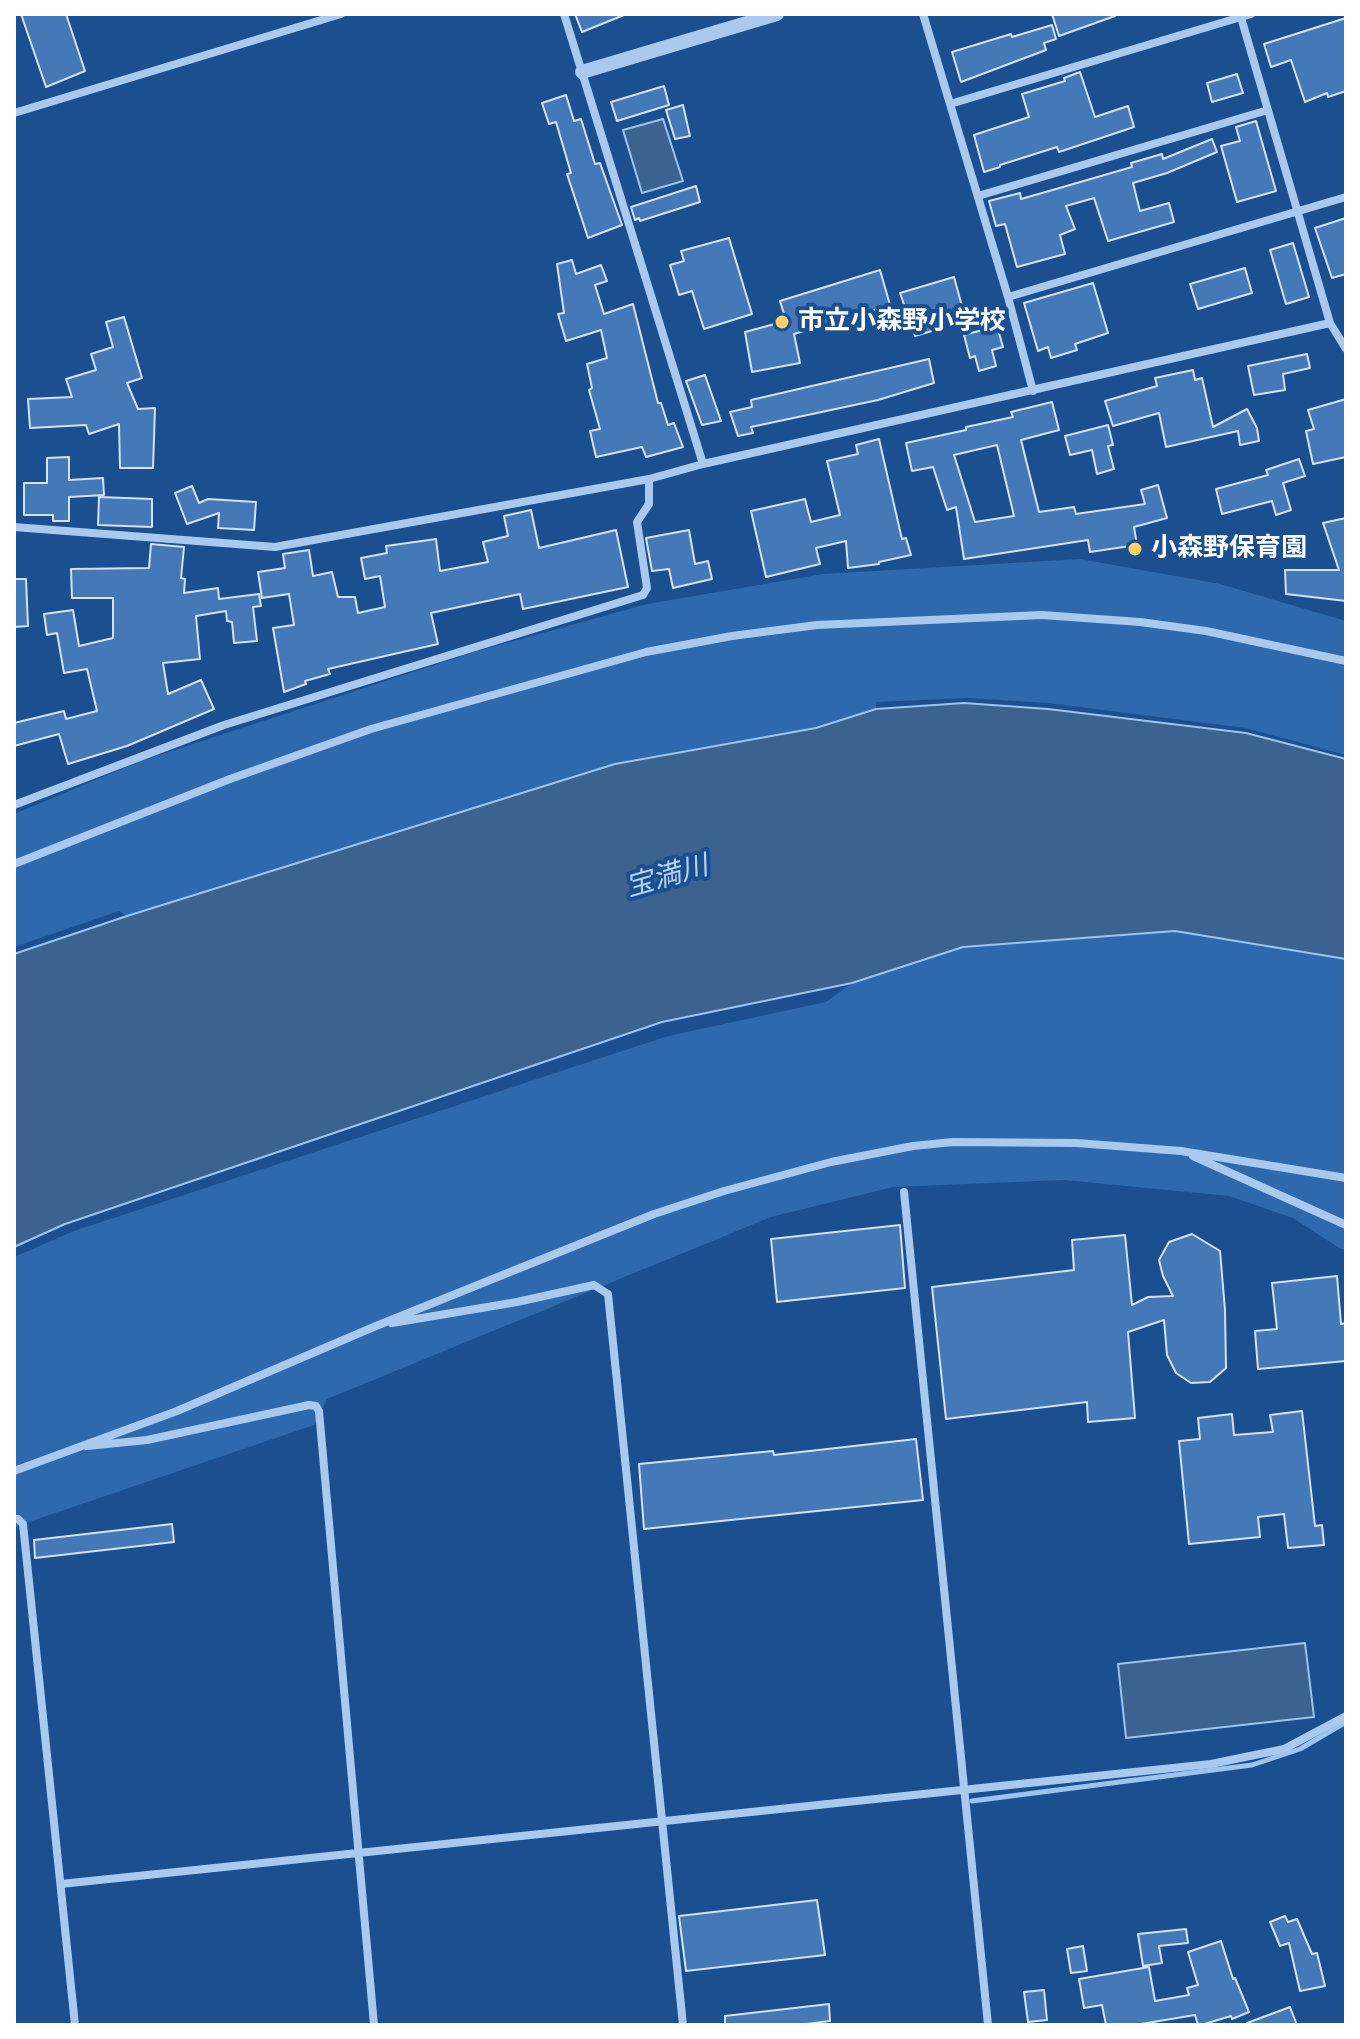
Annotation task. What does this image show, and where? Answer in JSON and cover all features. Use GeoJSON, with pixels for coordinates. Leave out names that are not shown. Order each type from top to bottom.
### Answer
{"type":"FeatureCollection","features":[{"type":"Feature","properties":{"kind":"street"},"geometry":{"type":"LineString","coordinates":[[14,113],[341,14]]}},
{"type":"Feature","properties":{"kind":"street"},"geometry":{"type":"LineString","coordinates":[[564,14],[703,464]]}},
{"type":"Feature","properties":{"kind":"street"},"geometry":{"type":"LineString","coordinates":[[582,72],[777,14]]}},
{"type":"Feature","properties":{"kind":"street"},"geometry":{"type":"LineString","coordinates":[[923,14],[1033,391]]}},
{"type":"Feature","properties":{"kind":"street"},"geometry":{"type":"LineString","coordinates":[[950,104],[1251,14]]}},
{"type":"Feature","properties":{"kind":"street"},"geometry":{"type":"LineString","coordinates":[[1240,15],[1330,323],[1346,349]]}},
{"type":"Feature","properties":{"kind":"street"},"geometry":{"type":"LineString","coordinates":[[978,196],[1268,110]]}},
{"type":"Feature","properties":{"kind":"street"},"geometry":{"type":"LineString","coordinates":[[1008,297],[1346,197]]}},
{"type":"Feature","properties":{"kind":"street"},"geometry":{"type":"LineString","coordinates":[[14,527],[275,547],[649,479],[703,464],[1330,323]]}},
{"type":"Feature","properties":{"kind":"street"},"geometry":{"type":"LineString","coordinates":[[14,805],[224,725],[643,595],[647,588],[637,522],[649,504],[649,479]]}},
{"type":"Feature","properties":{"kind":"street"},"geometry":{"type":"LineString","coordinates":[[14,864],[230,779],[371,729],[646,652],[718,638],[817,625],[1042,615],[1140,622],[1206,631],[1346,661]]}},
{"type":"Feature","properties":{"kind":"street"},"geometry":{"type":"LineString","coordinates":[[14,1471],[177,1411],[376,1326],[654,1214],[831,1162],[913,1146],[953,1142],[1077,1143],[1181,1151],[1346,1178]]}},
{"type":"Feature","properties":{"kind":"street"},"geometry":{"type":"LineString","coordinates":[[1181,1151],[1346,1225]]}},
{"type":"Feature","properties":{"kind":"street"},"geometry":{"type":"LineString","coordinates":[[904,1192],[988,2025]]}},
{"type":"Feature","properties":{"kind":"street"},"geometry":{"type":"LineString","coordinates":[[376,1326],[517,1302],[594,1285],[608,1294],[683,2025]]}},
{"type":"Feature","properties":{"kind":"street"},"geometry":{"type":"LineString","coordinates":[[81,1446],[147,1440],[309,1405],[316,1406],[319,1411],[374,2025]]}},
{"type":"Feature","properties":{"kind":"street"},"geometry":{"type":"LineString","coordinates":[[14,1519],[23,1524],[75,2025]]}},
{"type":"Feature","properties":{"kind":"street"},"geometry":{"type":"LineString","coordinates":[[61,1884],[963,1792],[1243,1759],[1284,1749],[1346,1716]]}},
{"type":"Feature","properties":{"kind":"shaded area"},"geometry":{"type":"Polygon","coordinates":[[[1080,559],[1220,584],[1346,621],[1346,755],[1245,728],[1048,703],[968,698],[876,702],[876,709],[816,728],[127,916],[119,911],[14,947],[14,814],[141,761],[474,652],[647,604],[823,574],[1080,559]]]}},
{"type":"Feature","properties":{"kind":"shaded area"},"geometry":{"type":"Polygon","coordinates":[[[1175,931],[1346,959],[1346,1250],[1293,1218],[1229,1196],[1065,1180],[893,1187],[771,1217],[327,1399],[314,1425],[14,1527],[14,1257],[74,1231],[668,1036],[826,1002],[852,983],[963,947],[1175,931]]]}},
{"type":"Feature","properties":{"kind":"water"},"geometry":{"type":"Polygon","coordinates":[[[663,119],[683,181],[642,193],[623,130],[663,119]]]}},
{"type":"Feature","properties":{"kind":"water","name":"宝満川"},"geometry":{"type":"Polygon","coordinates":[[[964,703],[1048,709],[1246,733],[1346,759],[1346,959],[1175,931],[963,947],[852,983],[662,1022],[65,1224],[14,1247],[14,954],[615,764],[816,728],[876,709],[964,703]]]}},
{"type":"Feature","properties":{"kind":"water"},"geometry":{"type":"Polygon","coordinates":[[[1305,1643],[1314,1717],[1126,1738],[1118,1664],[1305,1643]]]}},
{"type":"Feature","properties":{"kind":"building"},"geometry":{"type":"Polygon","coordinates":[[[21,14],[66,14],[85,71],[46,87],[21,14]]]}},
{"type":"Feature","properties":{"kind":"building"},"geometry":{"type":"Polygon","coordinates":[[[575,14],[624,14],[624,15],[582,32],[575,14]]]}},
{"type":"Feature","properties":{"kind":"building"},"geometry":{"type":"Polygon","coordinates":[[[1052,14],[1115,14],[1115,16],[1059,36],[1052,14]]]}},
{"type":"Feature","properties":{"kind":"building"},"geometry":{"type":"Polygon","coordinates":[[[1346,18],[1346,91],[1328,97],[1327,93],[1305,102],[1291,60],[1271,67],[1264,44],[1346,18]]]}},
{"type":"Feature","properties":{"kind":"building"},"geometry":{"type":"Polygon","coordinates":[[[1052,25],[1056,39],[1044,43],[1046,50],[961,82],[952,52],[1052,25]]]}},
{"type":"Feature","properties":{"kind":"building"},"geometry":{"type":"Polygon","coordinates":[[[1080,72],[1095,117],[1128,106],[1134,127],[1059,152],[1057,147],[984,172],[974,135],[1029,117],[1022,94],[1065,81],[1064,78],[1080,72]]]}},
{"type":"Feature","properties":{"kind":"building"},"geometry":{"type":"Polygon","coordinates":[[[1237,74],[1243,93],[1212,102],[1207,83],[1237,74]]]}},
{"type":"Feature","properties":{"kind":"building"},"geometry":{"type":"Polygon","coordinates":[[[664,86],[669,105],[617,121],[611,102],[664,86]]]}},
{"type":"Feature","properties":{"kind":"building"},"geometry":{"type":"Polygon","coordinates":[[[566,95],[574,121],[581,119],[595,164],[600,163],[622,225],[588,238],[567,174],[571,173],[556,122],[549,124],[542,103],[566,95]]]}},
{"type":"Feature","properties":{"kind":"building"},"geometry":{"type":"Polygon","coordinates":[[[683,105],[690,136],[675,139],[666,110],[683,105]]]}},
{"type":"Feature","properties":{"kind":"building"},"geometry":{"type":"Polygon","coordinates":[[[1256,121],[1276,191],[1237,202],[1221,146],[1240,141],[1236,127],[1256,121]]]}},
{"type":"Feature","properties":{"kind":"building"},"geometry":{"type":"Polygon","coordinates":[[[1212,139],[1217,152],[1133,183],[1140,211],[1169,203],[1174,222],[1108,241],[1094,198],[1066,206],[1075,229],[1060,235],[1065,254],[1017,267],[1005,224],[996,226],[989,201],[1020,193],[1021,199],[1132,167],[1131,163],[1162,154],[1163,159],[1212,139]]]}},
{"type":"Feature","properties":{"kind":"building"},"geometry":{"type":"Polygon","coordinates":[[[696,186],[700,202],[635,220],[631,207],[696,186]]]}},
{"type":"Feature","properties":{"kind":"building"},"geometry":{"type":"Polygon","coordinates":[[[1346,218],[1346,274],[1332,278],[1315,228],[1346,218]]]}},
{"type":"Feature","properties":{"kind":"building"},"geometry":{"type":"Polygon","coordinates":[[[729,238],[752,314],[704,329],[692,291],[679,295],[670,265],[684,261],[681,251],[729,238]]]}},
{"type":"Feature","properties":{"kind":"building"},"geometry":{"type":"Polygon","coordinates":[[[1293,243],[1309,297],[1286,304],[1270,250],[1293,243]]]}},
{"type":"Feature","properties":{"kind":"building"},"geometry":{"type":"Polygon","coordinates":[[[572,260],[576,274],[601,265],[607,281],[595,285],[604,314],[633,304],[658,403],[661,403],[668,425],[674,423],[683,447],[646,457],[642,447],[596,457],[590,431],[600,429],[589,390],[592,388],[587,364],[607,358],[601,330],[566,341],[558,314],[564,313],[557,264],[572,260]]]}},
{"type":"Feature","properties":{"kind":"building"},"geometry":{"type":"Polygon","coordinates":[[[1245,268],[1252,293],[1198,309],[1190,284],[1245,268]]]}},
{"type":"Feature","properties":{"kind":"building"},"geometry":{"type":"Polygon","coordinates":[[[880,270],[890,305],[794,334],[800,363],[752,372],[745,332],[786,321],[780,301],[880,270]]]}},
{"type":"Feature","properties":{"kind":"building"},"geometry":{"type":"Polygon","coordinates":[[[954,277],[966,321],[915,336],[900,293],[954,277]]]}},
{"type":"Feature","properties":{"kind":"building"},"geometry":{"type":"Polygon","coordinates":[[[1093,283],[1108,333],[1075,344],[1077,350],[1051,358],[1048,347],[1038,351],[1024,303],[1093,283]]]}},
{"type":"Feature","properties":{"kind":"building"},"geometry":{"type":"Polygon","coordinates":[[[124,317],[142,378],[127,383],[138,409],[155,408],[153,468],[120,468],[119,424],[89,434],[86,425],[30,428],[28,399],[72,397],[66,379],[96,370],[91,354],[113,347],[106,322],[124,317]]]}},
{"type":"Feature","properties":{"kind":"building"},"geometry":{"type":"Polygon","coordinates":[[[997,326],[1003,347],[992,350],[996,366],[979,371],[975,356],[970,358],[964,335],[997,326]]]}},
{"type":"Feature","properties":{"kind":"building"},"geometry":{"type":"Polygon","coordinates":[[[1307,354],[1310,368],[1283,374],[1285,390],[1254,395],[1248,366],[1307,354]]]}},
{"type":"Feature","properties":{"kind":"building"},"geometry":{"type":"Polygon","coordinates":[[[929,359],[934,383],[878,400],[751,427],[753,433],[738,436],[730,412],[752,407],[751,400],[929,359]]]}},
{"type":"Feature","properties":{"kind":"building"},"geometry":{"type":"Polygon","coordinates":[[[1193,370],[1195,380],[1202,378],[1213,427],[1247,409],[1257,428],[1259,441],[1240,445],[1238,431],[1166,447],[1159,413],[1113,426],[1105,401],[1157,386],[1155,378],[1193,370]]]}},
{"type":"Feature","properties":{"kind":"building"},"geometry":{"type":"Polygon","coordinates":[[[705,375],[721,421],[702,425],[686,381],[705,375]]]}},
{"type":"Feature","properties":{"kind":"building"},"geometry":{"type":"Polygon","coordinates":[[[1346,399],[1346,457],[1313,464],[1306,431],[1314,429],[1308,410],[1346,399]]]}},
{"type":"Feature","properties":{"kind":"building"},"geometry":{"type":"Polygon","coordinates":[[[1052,402],[1059,430],[1021,440],[1039,512],[1074,507],[1076,514],[1145,504],[1141,490],[1158,485],[1167,518],[1134,527],[1137,545],[1090,552],[1088,540],[964,559],[956,507],[947,510],[933,467],[912,471],[906,443],[1013,417],[1011,412],[1052,402]],[[997,445],[954,455],[975,522],[1014,516],[997,445]]]}},
{"type":"Feature","properties":{"kind":"building"},"geometry":{"type":"Polygon","coordinates":[[[1108,425],[1113,445],[1108,446],[1114,469],[1097,474],[1092,450],[1070,455],[1065,436],[1108,425]]]}},
{"type":"Feature","properties":{"kind":"building"},"geometry":{"type":"Polygon","coordinates":[[[879,439],[902,539],[906,538],[911,555],[848,568],[846,541],[816,548],[820,564],[766,577],[751,511],[805,499],[811,522],[840,515],[827,461],[858,454],[856,445],[879,439]]]}},
{"type":"Feature","properties":{"kind":"building"},"geometry":{"type":"Polygon","coordinates":[[[69,457],[69,480],[103,478],[104,495],[69,497],[69,521],[53,521],[53,515],[24,515],[24,483],[47,483],[47,458],[69,457]]]}},
{"type":"Feature","properties":{"kind":"building"},"geometry":{"type":"Polygon","coordinates":[[[1299,459],[1305,476],[1283,483],[1291,510],[1276,515],[1272,501],[1222,514],[1216,489],[1268,475],[1266,470],[1299,459]]]}},
{"type":"Feature","properties":{"kind":"building"},"geometry":{"type":"Polygon","coordinates":[[[192,486],[199,503],[208,499],[256,502],[254,530],[218,528],[219,513],[187,524],[175,493],[192,486]]]}},
{"type":"Feature","properties":{"kind":"building"},"geometry":{"type":"Polygon","coordinates":[[[99,497],[152,499],[152,527],[98,525],[99,497]]]}},
{"type":"Feature","properties":{"kind":"building"},"geometry":{"type":"Polygon","coordinates":[[[531,510],[539,548],[616,530],[628,587],[523,609],[520,594],[431,613],[438,644],[328,669],[330,674],[305,681],[306,684],[284,692],[273,628],[294,625],[289,594],[262,598],[258,572],[285,568],[283,554],[309,550],[313,576],[332,572],[338,597],[355,597],[358,613],[385,607],[380,576],[365,579],[361,558],[387,553],[386,546],[436,539],[440,571],[488,562],[483,542],[508,536],[504,516],[531,510]]]}},
{"type":"Feature","properties":{"kind":"building"},"geometry":{"type":"Polygon","coordinates":[[[1346,518],[1346,601],[1286,594],[1285,570],[1339,570],[1323,523],[1346,518]]]}},
{"type":"Feature","properties":{"kind":"building"},"geometry":{"type":"Polygon","coordinates":[[[689,530],[695,564],[708,561],[712,579],[673,588],[669,569],[652,571],[646,538],[689,530]]]}},
{"type":"Feature","properties":{"kind":"building"},"geometry":{"type":"Polygon","coordinates":[[[151,544],[184,547],[181,578],[185,579],[184,593],[218,588],[219,599],[259,594],[261,606],[253,607],[257,641],[234,643],[232,622],[227,621],[226,611],[196,616],[200,659],[163,663],[168,694],[201,680],[214,709],[127,746],[68,764],[59,734],[14,746],[14,723],[64,711],[66,719],[97,711],[87,669],[64,673],[57,633],[47,635],[44,614],[73,610],[79,646],[113,638],[113,598],[72,598],[71,569],[149,568],[151,544]]]}},
{"type":"Feature","properties":{"kind":"building"},"geometry":{"type":"Polygon","coordinates":[[[14,579],[26,579],[28,626],[14,627],[14,579]]]}},
{"type":"Feature","properties":{"kind":"building"},"geometry":{"type":"Polygon","coordinates":[[[900,1225],[905,1288],[777,1302],[771,1239],[900,1225]]]}},
{"type":"Feature","properties":{"kind":"building"},"geometry":{"type":"Polygon","coordinates":[[[1192,1234],[1220,1251],[1226,1368],[1210,1382],[1191,1383],[1176,1373],[1167,1355],[1164,1320],[1128,1332],[1135,1418],[1088,1422],[1087,1402],[946,1419],[932,1287],[1074,1270],[1072,1240],[1125,1235],[1132,1305],[1148,1297],[1173,1296],[1159,1260],[1169,1242],[1192,1234]]]}},
{"type":"Feature","properties":{"kind":"building"},"geometry":{"type":"Polygon","coordinates":[[[1337,1276],[1341,1324],[1346,1323],[1346,1361],[1258,1369],[1255,1331],[1277,1329],[1272,1283],[1337,1276]]]}},
{"type":"Feature","properties":{"kind":"building"},"geometry":{"type":"Polygon","coordinates":[[[1302,1411],[1315,1526],[1322,1525],[1324,1545],[1288,1548],[1284,1514],[1258,1517],[1260,1537],[1189,1544],[1179,1441],[1200,1439],[1198,1418],[1232,1414],[1234,1435],[1273,1432],[1270,1415],[1302,1411]]]}},
{"type":"Feature","properties":{"kind":"building"},"geometry":{"type":"Polygon","coordinates":[[[916,1439],[923,1500],[644,1529],[639,1464],[773,1451],[774,1455],[916,1439]]]}},
{"type":"Feature","properties":{"kind":"building"},"geometry":{"type":"Polygon","coordinates":[[[172,1524],[174,1542],[35,1558],[34,1540],[172,1524]]]}},
{"type":"Feature","properties":{"kind":"building"},"geometry":{"type":"Polygon","coordinates":[[[817,1900],[825,1955],[686,1971],[679,1916],[817,1900]]]}},
{"type":"Feature","properties":{"kind":"building"},"geometry":{"type":"Polygon","coordinates":[[[1285,1916],[1288,1922],[1297,1919],[1312,1954],[1317,1953],[1325,1986],[1300,1991],[1289,1943],[1280,1946],[1270,1922],[1285,1916]]]}},
{"type":"Feature","properties":{"kind":"building"},"geometry":{"type":"Polygon","coordinates":[[[1186,1929],[1188,1943],[1159,1946],[1162,1963],[1143,1966],[1138,1934],[1186,1929]]]}},
{"type":"Feature","properties":{"kind":"building"},"geometry":{"type":"Polygon","coordinates":[[[1221,1941],[1233,1979],[1249,2012],[1201,2025],[1198,2025],[1195,2015],[1135,2025],[1106,2025],[1102,2005],[1084,2008],[1079,1979],[1149,1967],[1155,2001],[1189,1995],[1187,1988],[1198,1985],[1188,1952],[1221,1941]]]}},
{"type":"Feature","properties":{"kind":"building"},"geometry":{"type":"Polygon","coordinates":[[[1083,1946],[1087,1971],[1071,1973],[1067,1949],[1083,1946]]]}},
{"type":"Feature","properties":{"kind":"building"},"geometry":{"type":"Polygon","coordinates":[[[1044,1990],[1047,2020],[1028,2022],[1024,1992],[1044,1990]]]}},
{"type":"Feature","properties":{"kind":"building"},"geometry":{"type":"Polygon","coordinates":[[[829,2004],[830,2021],[798,2025],[725,2025],[725,2016],[829,2004]]]}},
{"type":"Feature","properties":{"kind":"building"},"geometry":{"type":"Polygon","coordinates":[[[1290,2007],[1297,2025],[1247,2025],[1247,2023],[1290,2007]]]}},
{"type":"Feature","properties":{"kind":"waterway"},"geometry":{"type":"LineString","coordinates":[[972,1801],[1252,1765],[1300,1749],[1346,1722]]}},
{"type":"Feature","properties":{"kind":"place","name":"市立小森野小学校"},"geometry":{"type":"Point","coordinates":[782,322]}},
{"type":"Feature","properties":{"kind":"place","name":"小森野保育園"},"geometry":{"type":"Point","coordinates":[1135,549]}}]}
